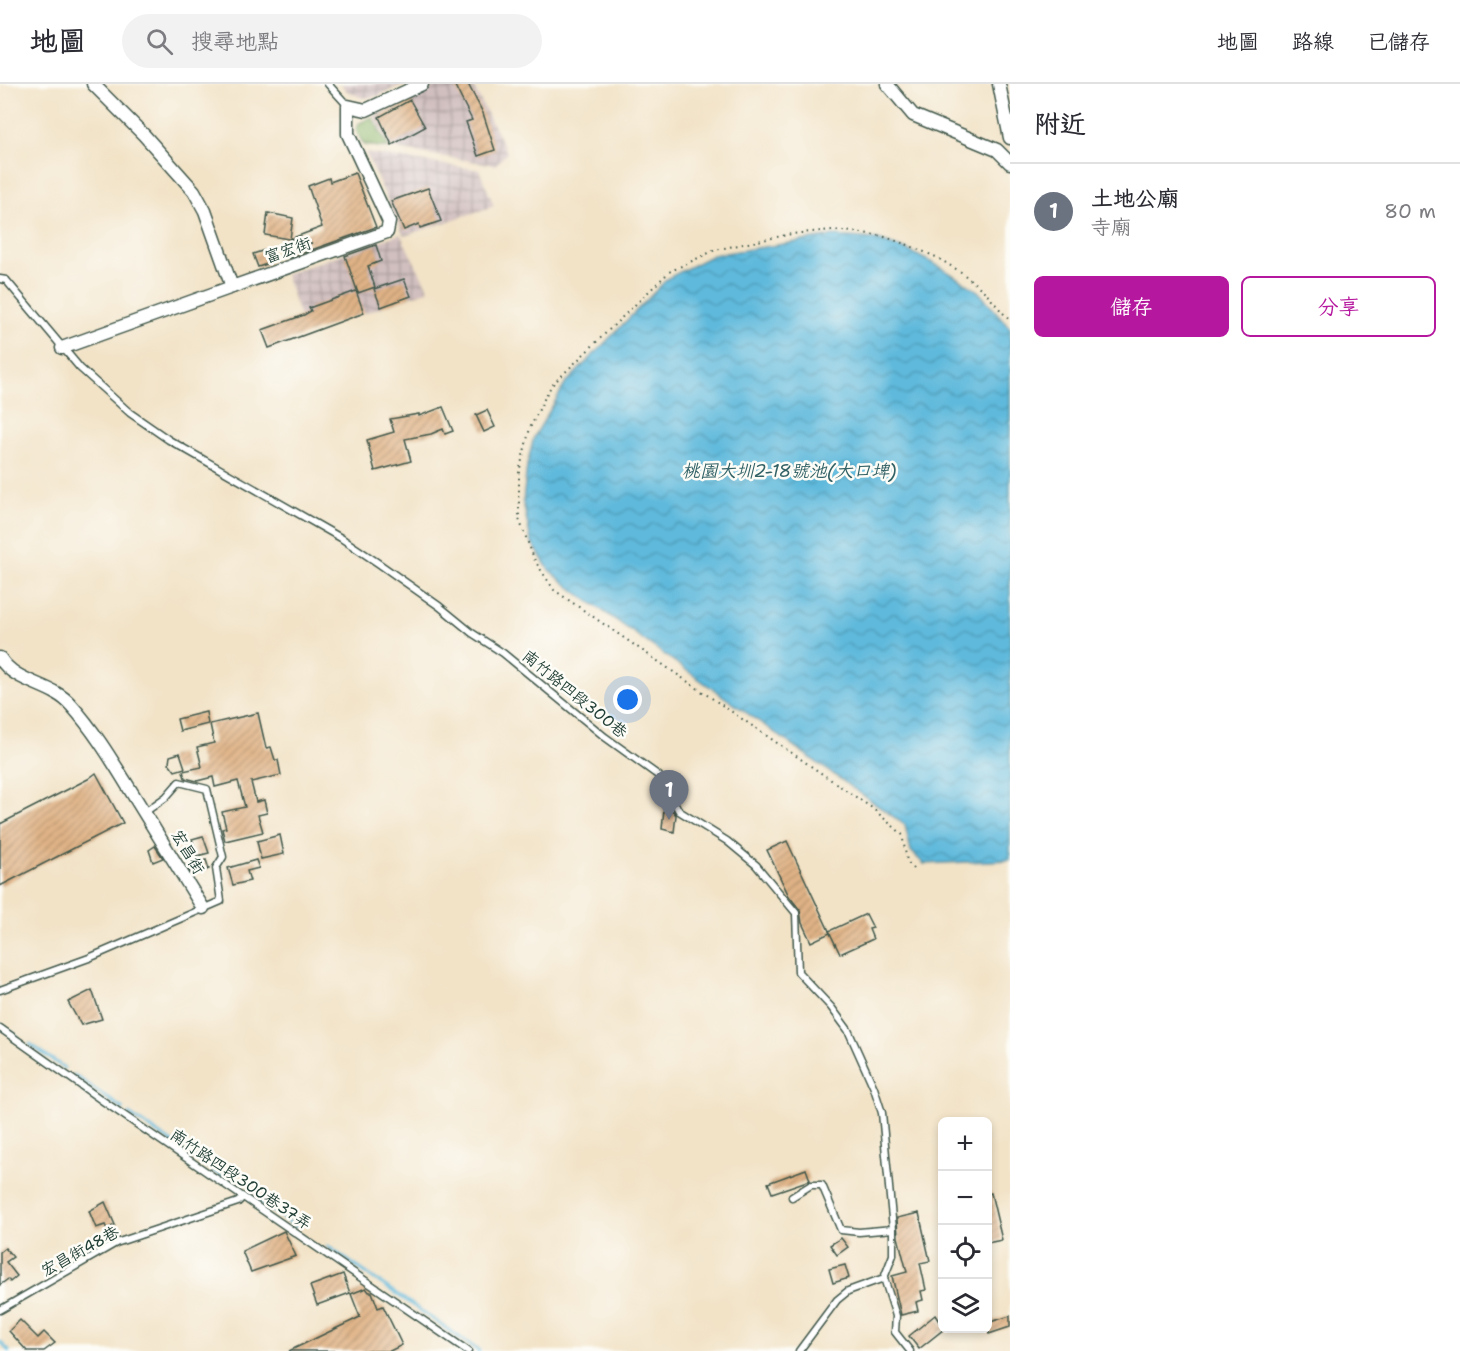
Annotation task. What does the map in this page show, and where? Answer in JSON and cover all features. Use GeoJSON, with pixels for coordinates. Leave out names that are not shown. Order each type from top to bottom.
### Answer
{"type":"FeatureCollection","features":[{"type":"Feature","properties":{"kind":"street"},"geometry":{"type":"LineString","coordinates":[[62,348],[232,287],[205,211],[194,191],[144,135],[93,84]]}},
{"type":"Feature","properties":{"kind":"street"},"geometry":{"type":"LineString","coordinates":[[348,106],[366,110],[422,84]]}},
{"type":"Feature","properties":{"kind":"street"},"geometry":{"type":"LineString","coordinates":[[887,84],[914,115],[997,150],[1010,163]]}},
{"type":"Feature","properties":{"kind":"street"},"geometry":{"type":"LineString","coordinates":[[999,84],[1010,138]]}},
{"type":"Feature","properties":{"kind":"street","name":"富宏街"},"geometry":{"type":"LineString","coordinates":[[232,287],[387,232],[389,222],[348,134],[348,106]]}},
{"type":"Feature","properties":{"kind":"street","name":"宏昌街"},"geometry":{"type":"LineString","coordinates":[[0,658],[22,678],[59,694],[71,705],[110,757],[203,908]]}},
{"type":"Feature","properties":{"kind":"lane"},"geometry":{"type":"LineString","coordinates":[[328,84],[348,106]]}},
{"type":"Feature","properties":{"kind":"lane","name":"南竹路四段300巷"},"geometry":{"type":"LineString","coordinates":[[0,279],[6,280],[80,368],[130,413],[169,440],[341,538],[439,606],[472,633],[503,653],[605,736],[659,776],[679,811],[721,836],[756,865],[796,913],[798,972],[831,1007],[848,1030],[874,1088],[882,1113],[893,1229],[893,1255],[884,1278]]}},
{"type":"Feature","properties":{"kind":"lane"},"geometry":{"type":"LineString","coordinates":[[0,990],[89,958],[221,901],[216,868],[223,857],[207,789],[179,782],[166,797],[144,812]]}},
{"type":"Feature","properties":{"kind":"lane","name":"南竹路四段300巷37弄"},"geometry":{"type":"LineString","coordinates":[[0,1028],[468,1351]]}},
{"type":"Feature","properties":{"kind":"lane"},"geometry":{"type":"LineString","coordinates":[[792,1197],[811,1185],[822,1185],[840,1230],[859,1232],[893,1229]]}},
{"type":"Feature","properties":{"kind":"lane","name":"宏昌街48巷"},"geometry":{"type":"LineString","coordinates":[[0,1310],[116,1243],[238,1202],[243,1197]]}},
{"type":"Feature","properties":{"kind":"lane"},"geometry":{"type":"LineString","coordinates":[[799,1351],[842,1295],[884,1278],[896,1316],[895,1332],[910,1351]]}},
{"type":"Feature","properties":{"kind":"path"},"geometry":{"type":"LineString","coordinates":[[913,870],[907,861],[902,834],[872,808],[554,590],[535,561],[519,519],[519,472],[530,428],[554,383],[669,272],[715,250],[791,234],[832,230],[882,236],[936,257],[961,272],[984,291],[1010,321]]}},
{"type":"Feature","properties":{"kind":"shaded area"},"geometry":{"type":"Polygon","coordinates":[[[341,84],[404,84],[378,96],[363,98],[347,91],[341,84]]]}},
{"type":"Feature","properties":{"kind":"shaded area"},"geometry":{"type":"Polygon","coordinates":[[[440,84],[472,84],[507,153],[495,165],[391,148],[374,116],[440,84]]]}},
{"type":"Feature","properties":{"kind":"shaded area"},"geometry":{"type":"Polygon","coordinates":[[[366,153],[479,170],[494,206],[404,236],[366,153]]]}},
{"type":"Feature","properties":{"kind":"shaded area"},"geometry":{"type":"Polygon","coordinates":[[[400,234],[429,290],[306,334],[285,274],[400,234]]]}},
{"type":"Feature","properties":{"kind":"green space"},"geometry":{"type":"Polygon","coordinates":[[[372,117],[389,148],[364,145],[356,130],[358,124],[372,117]]]}},
{"type":"Feature","properties":{"kind":"water","name":"桃園大圳2-18號池(大口埤)"},"geometry":{"type":"Polygon","coordinates":[[[834,236],[875,239],[907,250],[942,268],[978,291],[1010,328],[1010,860],[924,864],[911,851],[905,825],[576,592],[549,570],[531,541],[523,502],[527,465],[534,437],[566,383],[668,278],[713,255],[834,236]]]}},
{"type":"Feature","properties":{"kind":"building"},"geometry":{"type":"Polygon","coordinates":[[[454,84],[468,84],[483,113],[495,150],[478,156],[466,122],[472,120],[454,84]]]}},
{"type":"Feature","properties":{"kind":"building"},"geometry":{"type":"Polygon","coordinates":[[[410,100],[425,127],[392,145],[379,117],[410,100]]]}},
{"type":"Feature","properties":{"kind":"building"},"geometry":{"type":"Polygon","coordinates":[[[355,173],[376,227],[289,258],[286,252],[312,243],[265,235],[268,213],[293,218],[290,239],[322,227],[308,186],[329,178],[330,182],[355,173]]]}},
{"type":"Feature","properties":{"kind":"building"},"geometry":{"type":"Polygon","coordinates":[[[428,188],[441,221],[420,228],[419,224],[404,230],[391,201],[428,188]]]}},
{"type":"Feature","properties":{"kind":"building"},"geometry":{"type":"Polygon","coordinates":[[[376,245],[381,261],[368,266],[375,287],[358,293],[345,256],[376,245]]]}},
{"type":"Feature","properties":{"kind":"building"},"geometry":{"type":"Polygon","coordinates":[[[265,250],[270,263],[258,267],[253,254],[265,250]]]}},
{"type":"Feature","properties":{"kind":"building"},"geometry":{"type":"Polygon","coordinates":[[[404,279],[411,296],[381,307],[374,289],[404,279]]]}},
{"type":"Feature","properties":{"kind":"building"},"geometry":{"type":"Polygon","coordinates":[[[356,291],[364,313],[269,348],[262,330],[304,315],[311,311],[309,308],[356,291]]]}},
{"type":"Feature","properties":{"kind":"building"},"geometry":{"type":"Polygon","coordinates":[[[443,407],[453,431],[445,434],[443,429],[405,439],[411,461],[375,471],[367,440],[394,432],[390,419],[419,414],[419,416],[443,407]]]}},
{"type":"Feature","properties":{"kind":"building"},"geometry":{"type":"Polygon","coordinates":[[[487,410],[495,427],[484,432],[476,415],[487,410]]]}},
{"type":"Feature","properties":{"kind":"building"},"geometry":{"type":"Polygon","coordinates":[[[206,712],[208,724],[180,731],[177,719],[206,712]]]}},
{"type":"Feature","properties":{"kind":"building"},"geometry":{"type":"Polygon","coordinates":[[[258,713],[266,748],[271,747],[275,760],[278,760],[281,775],[251,782],[256,802],[264,800],[267,813],[258,815],[263,832],[225,841],[222,829],[226,828],[222,812],[245,807],[238,781],[215,787],[213,777],[197,781],[185,778],[183,771],[202,767],[197,747],[214,743],[210,724],[258,713]]]}},
{"type":"Feature","properties":{"kind":"building"},"geometry":{"type":"Polygon","coordinates":[[[180,753],[185,768],[175,771],[169,763],[170,756],[180,753]]]}},
{"type":"Feature","properties":{"kind":"building"},"geometry":{"type":"Polygon","coordinates":[[[96,773],[123,823],[0,886],[0,824],[96,773]]]}},
{"type":"Feature","properties":{"kind":"building"},"geometry":{"type":"Polygon","coordinates":[[[664,810],[673,811],[676,815],[674,832],[662,829],[664,810]]]}},
{"type":"Feature","properties":{"kind":"building"},"geometry":{"type":"Polygon","coordinates":[[[280,835],[284,854],[261,859],[257,841],[280,835]]]}},
{"type":"Feature","properties":{"kind":"building"},"geometry":{"type":"Polygon","coordinates":[[[203,836],[209,853],[197,856],[192,839],[203,836]]]}},
{"type":"Feature","properties":{"kind":"building"},"geometry":{"type":"Polygon","coordinates":[[[787,841],[830,933],[811,942],[802,923],[800,910],[789,896],[767,850],[787,841]]]}},
{"type":"Feature","properties":{"kind":"building"},"geometry":{"type":"Polygon","coordinates":[[[155,846],[163,858],[153,862],[149,850],[155,846]]]}},
{"type":"Feature","properties":{"kind":"building"},"geometry":{"type":"Polygon","coordinates":[[[206,860],[209,869],[192,875],[187,866],[206,860]]]}},
{"type":"Feature","properties":{"kind":"building"},"geometry":{"type":"Polygon","coordinates":[[[256,860],[259,868],[247,871],[250,881],[233,885],[228,868],[256,860]]]}},
{"type":"Feature","properties":{"kind":"building"},"geometry":{"type":"Polygon","coordinates":[[[866,914],[873,928],[869,929],[873,939],[840,954],[829,931],[866,914]]]}},
{"type":"Feature","properties":{"kind":"building"},"geometry":{"type":"Polygon","coordinates":[[[92,990],[102,1019],[81,1025],[68,1002],[92,990]]]}},
{"type":"Feature","properties":{"kind":"building"},"geometry":{"type":"Polygon","coordinates":[[[806,1169],[810,1180],[772,1193],[768,1183],[806,1169]]]}},
{"type":"Feature","properties":{"kind":"building"},"geometry":{"type":"Polygon","coordinates":[[[992,1197],[1002,1240],[992,1242],[992,1197]]]}},
{"type":"Feature","properties":{"kind":"building"},"geometry":{"type":"Polygon","coordinates":[[[105,1202],[115,1225],[107,1229],[105,1225],[96,1228],[89,1211],[105,1202]]]}},
{"type":"Feature","properties":{"kind":"building"},"geometry":{"type":"Polygon","coordinates":[[[919,1213],[930,1261],[920,1263],[926,1290],[921,1291],[923,1300],[916,1302],[918,1311],[901,1315],[892,1276],[907,1272],[898,1237],[897,1218],[919,1213]]]}},
{"type":"Feature","properties":{"kind":"building"},"geometry":{"type":"Polygon","coordinates":[[[284,1231],[296,1256],[251,1272],[242,1251],[284,1231]]]}},
{"type":"Feature","properties":{"kind":"building"},"geometry":{"type":"Polygon","coordinates":[[[841,1238],[848,1247],[837,1255],[830,1245],[841,1238]]]}},
{"type":"Feature","properties":{"kind":"building"},"geometry":{"type":"Polygon","coordinates":[[[5,1248],[13,1257],[6,1262],[17,1276],[10,1282],[8,1279],[0,1285],[0,1252],[5,1248]]]}},
{"type":"Feature","properties":{"kind":"building"},"geometry":{"type":"Polygon","coordinates":[[[845,1265],[849,1278],[833,1283],[829,1269],[845,1265]]]}},
{"type":"Feature","properties":{"kind":"building"},"geometry":{"type":"Polygon","coordinates":[[[343,1274],[350,1293],[317,1305],[310,1286],[343,1274]]]}},
{"type":"Feature","properties":{"kind":"building"},"geometry":{"type":"Polygon","coordinates":[[[366,1288],[372,1292],[378,1308],[383,1306],[402,1345],[390,1351],[289,1351],[360,1317],[351,1294],[366,1288]]]}},
{"type":"Feature","properties":{"kind":"building"},"geometry":{"type":"Polygon","coordinates":[[[935,1315],[938,1320],[939,1333],[919,1349],[909,1336],[935,1315]]]}},
{"type":"Feature","properties":{"kind":"building"},"geometry":{"type":"Polygon","coordinates":[[[1010,1316],[1010,1327],[992,1333],[992,1321],[1010,1316]]]}},
{"type":"Feature","properties":{"kind":"building"},"geometry":{"type":"Polygon","coordinates":[[[20,1320],[38,1338],[44,1332],[55,1343],[44,1351],[27,1351],[9,1331],[20,1320]]]}},
{"type":"Feature","properties":{"kind":"waterway"},"geometry":{"type":"LineString","coordinates":[[0,1025],[18,1037]]}},
{"type":"Feature","properties":{"kind":"waterway"},"geometry":{"type":"LineString","coordinates":[[30,1044],[64,1068]]}},
{"type":"Feature","properties":{"kind":"waterway"},"geometry":{"type":"LineString","coordinates":[[74,1075],[123,1109]]}},
{"type":"Feature","properties":{"kind":"waterway"},"geometry":{"type":"LineString","coordinates":[[129,1114],[183,1150]]}},
{"type":"Feature","properties":{"kind":"waterway"},"geometry":{"type":"LineString","coordinates":[[189,1154],[296,1227]]}},
{"type":"Feature","properties":{"kind":"waterway"},"geometry":{"type":"LineString","coordinates":[[327,1246],[479,1351]]}},
{"type":"Feature","properties":{"kind":"waterway"},"geometry":{"type":"LineString","coordinates":[[0,1342],[9,1351]]}},
{"type":"Feature","properties":{"kind":"place","name":"土地公廟"},"geometry":{"type":"Point","coordinates":[669,820]}}]}
